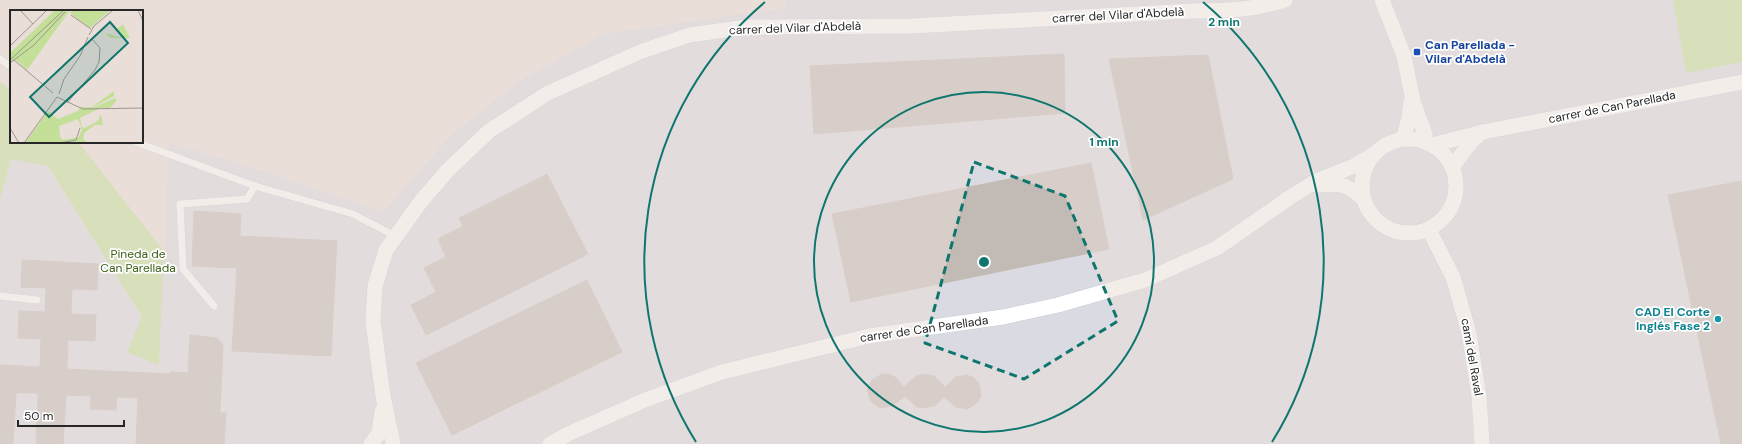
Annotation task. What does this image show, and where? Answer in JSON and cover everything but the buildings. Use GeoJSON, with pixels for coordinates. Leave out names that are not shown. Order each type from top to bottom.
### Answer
{"type":"FeatureCollection","features":[{"type":"Feature","properties":{"kind":"street","name":"carrer del Vilar d'Abdelà"},"geometry":{"type":"LineString","coordinates":[[395,443],[383,396],[373,321],[375,286],[386,250],[422,200],[448,170],[489,131],[548,93],[640,52],[689,35],[747,27],[912,26],[1192,11],[1228,12],[1266,6],[1285,0]]}},
{"type":"Feature","properties":{"kind":"street"},"geometry":{"type":"LineString","coordinates":[[1382,0],[1404,56],[1413,101],[1429,144]]}},
{"type":"Feature","properties":{"kind":"street","name":"carrer de Can Parellada"},"geometry":{"type":"LineString","coordinates":[[1429,144],[1483,132],[1742,82]]}},
{"type":"Feature","properties":{"kind":"street"},"geometry":{"type":"LineString","coordinates":[[1403,139],[1409,118],[1410,87]]}},
{"type":"Feature","properties":{"kind":"street"},"geometry":{"type":"LineString","coordinates":[[1452,166],[1471,142],[1483,132]]}},
{"type":"Feature","properties":{"kind":"street"},"geometry":{"type":"LineString","coordinates":[[1403,139],[1418,140],[1429,144],[1444,154],[1452,166],[1457,181],[1456,196],[1451,210],[1441,222],[1429,230],[1413,234],[1397,232],[1382,226],[1370,214],[1363,199],[1361,183],[1365,167],[1374,154],[1387,144],[1403,139]]}},
{"type":"Feature","properties":{"kind":"street","name":"carrer de Can Parellada"},"geometry":{"type":"LineString","coordinates":[[550,444],[568,434],[646,400],[722,372],[869,336],[1010,316],[1065,304],[1145,280],[1217,248],[1316,181],[1354,166],[1374,154]]}},
{"type":"Feature","properties":{"kind":"street","name":"carrer de Can Parellada"},"geometry":{"type":"LineString","coordinates":[[1289,198],[1315,185],[1333,184],[1352,188],[1363,199]]}},
{"type":"Feature","properties":{"kind":"street","name":"camí del Raval"},"geometry":{"type":"LineString","coordinates":[[1429,230],[1453,277],[1469,333],[1479,396],[1482,444]]}},
{"type":"Feature","properties":{"kind":"street","name":"carrer del Vilar d'Abdelà"},"geometry":{"type":"LineString","coordinates":[[370,444],[378,433],[383,396]]}},
{"type":"Feature","properties":{"kind":"street"},"geometry":{"type":"LineString","coordinates":[[376,444],[395,443]]}},
{"type":"Feature","properties":{"kind":"lane"},"geometry":{"type":"LineString","coordinates":[[0,59],[10,66]]}},
{"type":"Feature","properties":{"kind":"lane"},"geometry":{"type":"LineString","coordinates":[[139,143],[255,186],[353,214],[395,236]]}},
{"type":"Feature","properties":{"kind":"lane"},"geometry":{"type":"LineString","coordinates":[[214,306],[183,269],[180,204],[247,199],[255,186]]}},
{"type":"Feature","properties":{"kind":"lane"},"geometry":{"type":"LineString","coordinates":[[0,296],[36,300]]}},
{"type":"Feature","properties":{"kind":"highlighted area"},"geometry":{"type":"Polygon","coordinates":[[[974,162],[1065,196],[1118,321],[1024,379],[925,343],[974,162]]]}},
{"type":"Feature","properties":{"kind":"shaded area"},"geometry":{"type":"Polygon","coordinates":[[[785,0],[1673,0],[1686,73],[1742,62],[1742,444],[0,444],[0,199],[11,159],[47,166],[142,317],[159,364],[169,143],[267,172],[383,212],[452,134],[521,80],[604,34],[785,8],[785,0]]]}},
{"type":"Feature","properties":{"kind":"green space"},"geometry":{"type":"Polygon","coordinates":[[[1673,0],[1742,0],[1742,62],[1686,73],[1673,0]]]}},
{"type":"Feature","properties":{"kind":"green space","name":"Pineda de Can Parellada"},"geometry":{"type":"Polygon","coordinates":[[[0,82],[10,89],[10,143],[77,143],[82,147],[164,251],[159,365],[127,352],[142,317],[48,166],[11,159],[0,199],[0,82]]]}},
{"type":"Feature","properties":{"kind":"place","name":"Can Parellada - Vilar d'Abdelà"},"geometry":{"type":"Point","coordinates":[1417,52]}},
{"type":"Feature","properties":{"kind":"place","name":"CAD El Corte Inglés Fase 2"},"geometry":{"type":"Point","coordinates":[1718,319]}}]}
